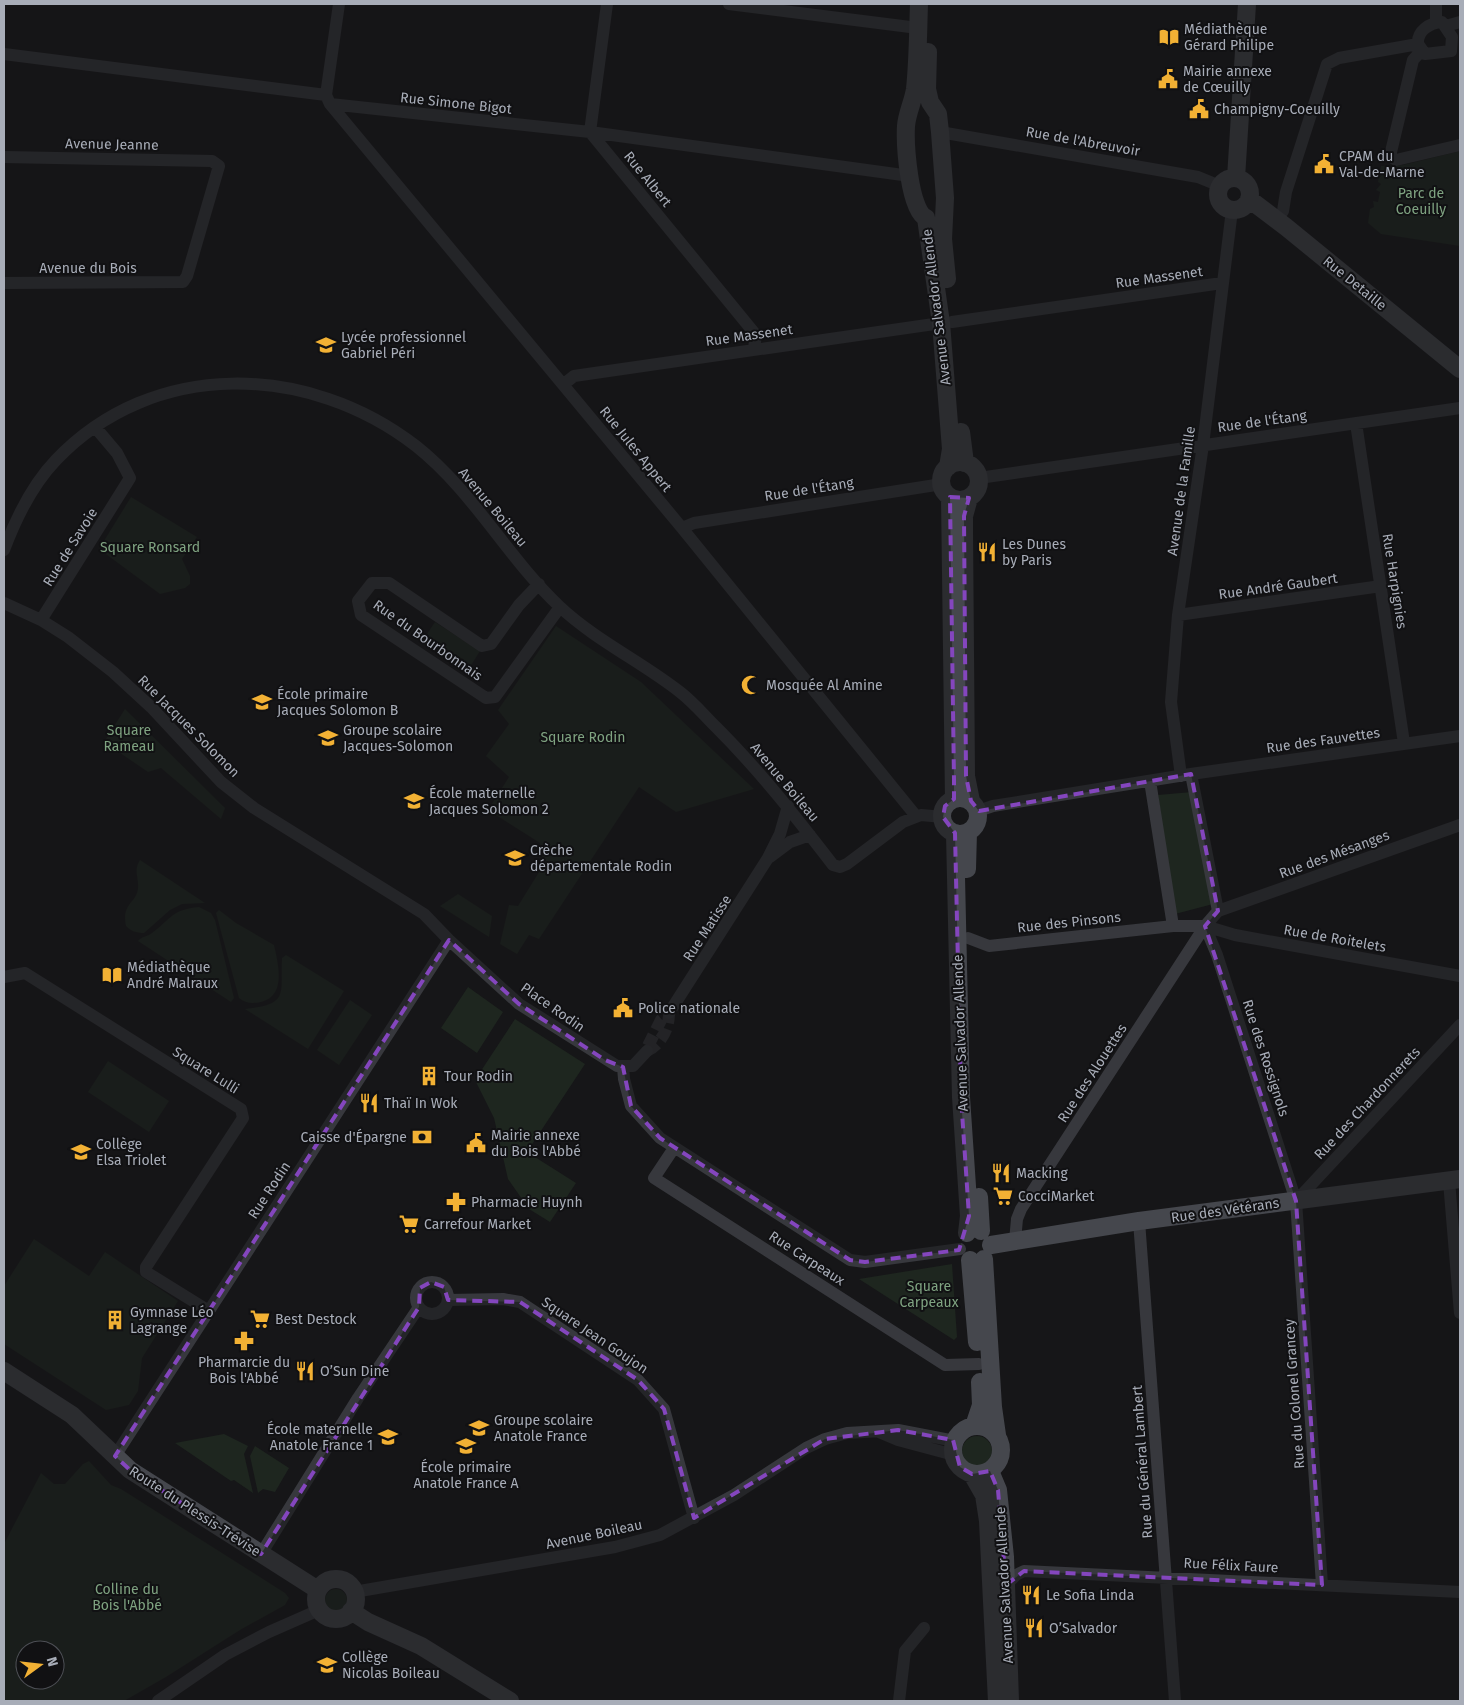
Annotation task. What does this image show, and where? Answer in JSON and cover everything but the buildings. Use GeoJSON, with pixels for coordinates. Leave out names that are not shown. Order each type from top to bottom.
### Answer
{"type":"FeatureCollection","features":[{"type":"Feature","properties":{"kind":"main road","name":"Avenue Salvador Allende"},"geometry":{"type":"LineString","coordinates":[[919,4],[912,104],[906,126],[910,176],[916,207],[921,216],[926,218],[946,323]]}},
{"type":"Feature","properties":{"kind":"main road","name":"Avenue Salvador Allende"},"geometry":{"type":"LineString","coordinates":[[931,4],[927,89],[930,102],[938,114],[940,132],[945,198],[943,240],[951,449],[956,465],[943,475],[946,491],[954,799]]}},
{"type":"Feature","properties":{"kind":"main road"},"geometry":{"type":"LineString","coordinates":[[1236,178],[1247,4]]}},
{"type":"Feature","properties":{"kind":"main road"},"geometry":{"type":"LineString","coordinates":[[912,104],[921,100],[930,102]]}},
{"type":"Feature","properties":{"kind":"main road"},"geometry":{"type":"LineString","coordinates":[[1236,178],[1248,186],[1249,200],[1239,209],[1232,210],[1226,208],[1218,198],[1220,186],[1224,181],[1236,178]]}},
{"type":"Feature","properties":{"kind":"main road","name":"Rue Detaille"},"geometry":{"type":"LineString","coordinates":[[1249,200],[1277,220],[1460,369]]}},
{"type":"Feature","properties":{"kind":"main road"},"geometry":{"type":"LineString","coordinates":[[926,218],[937,217],[943,212]]}},
{"type":"Feature","properties":{"kind":"main road"},"geometry":{"type":"LineString","coordinates":[[956,465],[974,469],[979,478],[977,490],[969,498],[964,516],[966,776],[974,806],[975,826],[961,832],[946,827],[943,817],[945,806],[954,799],[962,798],[974,806]]}},
{"type":"Feature","properties":{"kind":"main road"},"geometry":{"type":"LineString","coordinates":[[946,491],[956,500],[969,498]]}},
{"type":"Feature","properties":{"kind":"main road","name":"Avenue Salvador Allende"},"geometry":{"type":"LineString","coordinates":[[961,832],[968,938],[981,1405],[974,1426]]}},
{"type":"Feature","properties":{"kind":"main road","name":"Avenue Salvador Allende"},"geometry":{"type":"LineString","coordinates":[[961,832],[961,1097],[969,1216],[976,1246],[997,1435]]}},
{"type":"Feature","properties":{"kind":"main road","name":"Rue des Vétérans"},"geometry":{"type":"LineString","coordinates":[[976,1246],[1139,1222],[1455,1180]]}},
{"type":"Feature","properties":{"kind":"main road","name":"Route du Plessis-Trévise"},"geometry":{"type":"LineString","coordinates":[[4,1371],[72,1415],[130,1470],[318,1590]]}},
{"type":"Feature","properties":{"kind":"main road"},"geometry":{"type":"LineString","coordinates":[[972,1474],[990,1471],[998,1464],[1001,1454],[1001,1444],[997,1435],[983,1426],[974,1426],[959,1434],[954,1448],[960,1467],[972,1474],[984,1495],[988,1521],[997,1701]]}},
{"type":"Feature","properties":{"kind":"main road","name":"Avenue Salvador Allende"},"geometry":{"type":"LineString","coordinates":[[990,1471],[998,1490],[1006,1585],[1010,1701]]}},
{"type":"Feature","properties":{"kind":"main road"},"geometry":{"type":"LineString","coordinates":[[336,1580],[348,1584],[354,1592],[356,1600],[351,1611],[341,1619],[334,1619],[319,1610],[316,1599],[318,1590],[324,1584],[336,1580]]}},
{"type":"Feature","properties":{"kind":"main road"},"geometry":{"type":"LineString","coordinates":[[351,1611],[368,1622],[421,1646],[510,1701]]}},
{"type":"Feature","properties":{"kind":"street"},"geometry":{"type":"LineString","coordinates":[[328,100],[339,4]]}},
{"type":"Feature","properties":{"kind":"street"},"geometry":{"type":"LineString","coordinates":[[590,132],[607,4]]}},
{"type":"Feature","properties":{"kind":"street"},"geometry":{"type":"LineString","coordinates":[[729,4],[918,28]]}},
{"type":"Feature","properties":{"kind":"street"},"geometry":{"type":"LineString","coordinates":[[1420,47],[1425,54],[1455,53],[1452,37],[1441,24],[1436,4]]}},
{"type":"Feature","properties":{"kind":"street"},"geometry":{"type":"LineString","coordinates":[[1460,22],[1441,24],[1420,32],[1420,47],[1413,60],[1390,156],[1396,160],[1460,146]]}},
{"type":"Feature","properties":{"kind":"street"},"geometry":{"type":"LineString","coordinates":[[1277,220],[1283,211],[1286,192],[1328,64],[1339,58],[1420,47]]}},
{"type":"Feature","properties":{"kind":"street","name":"Rue Simone Bigot"},"geometry":{"type":"LineString","coordinates":[[4,54],[328,100],[590,132],[910,176]]}},
{"type":"Feature","properties":{"kind":"street","name":"Rue Jules Appert"},"geometry":{"type":"LineString","coordinates":[[328,100],[564,384],[916,816]]}},
{"type":"Feature","properties":{"kind":"street","name":"Rue Albert"},"geometry":{"type":"LineString","coordinates":[[590,132],[756,335],[754,348]]}},
{"type":"Feature","properties":{"kind":"street","name":"Rue de l'Abreuvoir"},"geometry":{"type":"LineString","coordinates":[[940,132],[1186,175],[1220,186]]}},
{"type":"Feature","properties":{"kind":"street","name":"Avenue Jeanne"},"geometry":{"type":"LineString","coordinates":[[4,157],[212,161],[219,166],[187,276],[182,282],[172,283]]}},
{"type":"Feature","properties":{"kind":"street","name":"Avenue de la Famille"},"geometry":{"type":"LineString","coordinates":[[1218,911],[1171,702],[1178,615],[1203,445],[1232,210]]}},
{"type":"Feature","properties":{"kind":"street","name":"Avenue du Bois"},"geometry":{"type":"LineString","coordinates":[[4,283],[172,283]]}},
{"type":"Feature","properties":{"kind":"street","name":"Rue Massenet"},"geometry":{"type":"LineString","coordinates":[[564,384],[574,376],[754,348],[946,323],[1222,283]]}},
{"type":"Feature","properties":{"kind":"street","name":"Avenue Boileau"},"geometry":{"type":"LineString","coordinates":[[4,550],[35,486],[55,460],[95,427],[118,412],[142,400],[217,383],[264,383],[309,393],[350,406],[385,425],[417,447],[434,462],[459,486],[560,607],[683,694],[736,747],[788,806],[833,865],[840,867],[904,822],[916,816]]}},
{"type":"Feature","properties":{"kind":"street","name":"Rue de l'Étang"},"geometry":{"type":"LineString","coordinates":[[979,478],[1460,408]]}},
{"type":"Feature","properties":{"kind":"street","name":"Rue Harpignies"},"geometry":{"type":"LineString","coordinates":[[1356,423],[1404,743]]}},
{"type":"Feature","properties":{"kind":"street","name":"Rue de Savoie"},"geometry":{"type":"LineString","coordinates":[[41,620],[130,478],[117,452],[95,427]]}},
{"type":"Feature","properties":{"kind":"street","name":"Rue de l'Étang"},"geometry":{"type":"LineString","coordinates":[[682,528],[694,523],[946,491]]}},
{"type":"Feature","properties":{"kind":"street","name":"Rue du Bourbonnais"},"geometry":{"type":"LineString","coordinates":[[539,584],[519,605],[491,644],[482,646],[389,583],[372,583],[358,601],[361,615],[486,698],[495,697],[560,607]]}},
{"type":"Feature","properties":{"kind":"street","name":"Rue André Gaubert"},"geometry":{"type":"LineString","coordinates":[[1178,615],[1381,586]]}},
{"type":"Feature","properties":{"kind":"street","name":"Rue Jacques Solomon"},"geometry":{"type":"LineString","coordinates":[[4,603],[41,620],[68,636],[113,672],[151,708],[221,782],[266,815],[424,914],[449,940]]}},
{"type":"Feature","properties":{"kind":"street","name":"Rue des Fauvettes"},"geometry":{"type":"LineString","coordinates":[[1150,780],[1460,736]]}},
{"type":"Feature","properties":{"kind":"street"},"geometry":{"type":"LineString","coordinates":[[974,806],[993,806],[1150,780],[1174,926]]}},
{"type":"Feature","properties":{"kind":"street","name":"Rue Matisse"},"geometry":{"type":"LineString","coordinates":[[669,1013],[768,858],[780,834],[788,806]]}},
{"type":"Feature","properties":{"kind":"street"},"geometry":{"type":"LineString","coordinates":[[916,816],[943,817]]}},
{"type":"Feature","properties":{"kind":"street","name":"Rue des Mésanges"},"geometry":{"type":"LineString","coordinates":[[1218,911],[1460,825]]}},
{"type":"Feature","properties":{"kind":"street"},"geometry":{"type":"LineString","coordinates":[[768,858],[790,842],[810,835]]}},
{"type":"Feature","properties":{"kind":"street","name":"Rue des Alouettes"},"geometry":{"type":"LineString","coordinates":[[1015,1241],[1017,1219],[1021,1210],[1205,926],[1218,911]]}},
{"type":"Feature","properties":{"kind":"street","name":"Rue de Roitelets"},"geometry":{"type":"LineString","coordinates":[[1174,926],[1205,926],[1235,935],[1460,976]]}},
{"type":"Feature","properties":{"kind":"street","name":"Rue des Pinsons"},"geometry":{"type":"LineString","coordinates":[[968,938],[989,946],[1174,926]]}},
{"type":"Feature","properties":{"kind":"street","name":"Rue des Rossignols"},"geometry":{"type":"LineString","coordinates":[[1205,926],[1217,954],[1296,1201]]}},
{"type":"Feature","properties":{"kind":"street","name":"Place Rodin"},"geometry":{"type":"LineString","coordinates":[[449,940],[519,1004],[605,1060],[623,1067]]}},
{"type":"Feature","properties":{"kind":"street","name":"Rue Rodin"},"geometry":{"type":"LineString","coordinates":[[115,1456],[449,940]]}},
{"type":"Feature","properties":{"kind":"street","name":"Square Lulli"},"geometry":{"type":"LineString","coordinates":[[4,977],[26,973],[241,1109],[243,1118],[146,1267],[146,1272],[209,1311]]}},
{"type":"Feature","properties":{"kind":"street","name":"Rue des Chardonnerets"},"geometry":{"type":"LineString","coordinates":[[1296,1201],[1460,1025]]}},
{"type":"Feature","properties":{"kind":"street"},"geometry":{"type":"LineString","coordinates":[[623,1067],[635,1064],[647,1051]]}},
{"type":"Feature","properties":{"kind":"street","name":"Rue Carpeaux"},"geometry":{"type":"LineString","coordinates":[[623,1067],[631,1106],[660,1138],[853,1261],[908,1257],[976,1246]]}},
{"type":"Feature","properties":{"kind":"street","name":"Rue Carpeaux"},"geometry":{"type":"LineString","coordinates":[[674,1148],[654,1178],[945,1364],[979,1364]]}},
{"type":"Feature","properties":{"kind":"street"},"geometry":{"type":"LineString","coordinates":[[1455,1180],[1460,1313]]}},
{"type":"Feature","properties":{"kind":"street","name":"Rue du Colonel Grancey"},"geometry":{"type":"LineString","coordinates":[[1296,1201],[1322,1585]]}},
{"type":"Feature","properties":{"kind":"street","name":"Rue du Général Lambert"},"geometry":{"type":"LineString","coordinates":[[1139,1222],[1175,1701]]}},
{"type":"Feature","properties":{"kind":"street"},"geometry":{"type":"LineString","coordinates":[[261,1554],[358,1398],[419,1307],[417,1294],[425,1284],[432,1282],[444,1287],[448,1300],[447,1305],[439,1313],[428,1314],[419,1307]]}},
{"type":"Feature","properties":{"kind":"street","name":"Square Jean Goujon"},"geometry":{"type":"LineString","coordinates":[[448,1300],[503,1299],[520,1302],[638,1380],[664,1409],[694,1518]]}},
{"type":"Feature","properties":{"kind":"street","name":"Avenue Boileau"},"geometry":{"type":"LineString","coordinates":[[354,1592],[615,1547],[660,1535],[694,1518],[806,1448],[825,1439],[875,1430],[898,1430],[954,1448]]}},
{"type":"Feature","properties":{"kind":"street","name":"Rue Félix Faure"},"geometry":{"type":"LineString","coordinates":[[1006,1585],[1016,1575],[1024,1571],[1460,1592]]}},
{"type":"Feature","properties":{"kind":"street"},"geometry":{"type":"LineString","coordinates":[[158,1701],[225,1656],[270,1632],[319,1610]]}},
{"type":"Feature","properties":{"kind":"street"},"geometry":{"type":"LineString","coordinates":[[899,1701],[905,1651],[924,1628]]}},
{"type":"Feature","properties":{"kind":"highlighted area"},"geometry":{"type":"Polygon","coordinates":[[[950,497],[969,498],[964,516],[966,776],[971,801],[979,811],[1191,774],[1218,911],[1205,926],[1296,1201],[1322,1585],[1024,1571],[1006,1585],[998,1490],[990,1471],[972,1474],[960,1467],[953,1440],[898,1430],[825,1439],[694,1518],[664,1409],[638,1380],[520,1302],[448,1300],[444,1287],[431,1282],[420,1288],[419,1307],[261,1554],[130,1470],[115,1456],[449,940],[519,1004],[605,1060],[623,1067],[631,1106],[660,1138],[850,1260],[865,1262],[959,1250],[969,1216],[961,1097],[955,833],[943,817],[945,806],[954,799],[950,497]]]}},
{"type":"Feature","properties":{"kind":"green space","name":"Parc de Coeuilly"},"geometry":{"type":"Polygon","coordinates":[[[1460,151],[1460,246],[1381,234],[1368,223],[1370,209],[1374,207],[1373,201],[1378,202],[1380,192],[1376,190],[1381,184],[1378,182],[1381,166],[1403,165],[1460,151]]]}},
{"type":"Feature","properties":{"kind":"green space","name":"Square Ronsard"},"geometry":{"type":"Polygon","coordinates":[[[131,497],[197,537],[182,559],[190,576],[190,584],[185,588],[160,594],[99,549],[131,497]]]}},
{"type":"Feature","properties":{"kind":"green space"},"geometry":{"type":"Polygon","coordinates":[[[435,622],[480,651],[470,667],[425,637],[435,622]]]}},
{"type":"Feature","properties":{"kind":"green space","name":"Square Rodin"},"geometry":{"type":"Polygon","coordinates":[[[556,626],[641,682],[754,789],[676,812],[639,787],[539,939],[529,935],[517,954],[500,944],[509,905],[518,906],[544,864],[540,843],[488,810],[509,777],[486,756],[509,724],[498,710],[556,626]]]}},
{"type":"Feature","properties":{"kind":"green space","name":"Square Rameau"},"geometry":{"type":"Polygon","coordinates":[[[125,709],[225,808],[221,819],[161,768],[148,772],[104,742],[125,709]]]}},
{"type":"Feature","properties":{"kind":"green space"},"geometry":{"type":"Polygon","coordinates":[[[1192,792],[1213,904],[1175,914],[1158,795],[1192,792]]]}},
{"type":"Feature","properties":{"kind":"green space"},"geometry":{"type":"Polygon","coordinates":[[[140,860],[205,903],[182,904],[170,910],[144,933],[130,929],[126,926],[125,918],[127,908],[137,893],[137,871],[140,860]]]}},
{"type":"Feature","properties":{"kind":"green space"},"geometry":{"type":"Polygon","coordinates":[[[458,894],[492,916],[489,937],[440,906],[458,894]]]}},
{"type":"Feature","properties":{"kind":"green space"},"geometry":{"type":"Polygon","coordinates":[[[199,907],[211,913],[215,920],[234,998],[231,1002],[138,941],[152,933],[177,913],[199,907]]]}},
{"type":"Feature","properties":{"kind":"green space"},"geometry":{"type":"Polygon","coordinates":[[[219,910],[236,923],[274,945],[279,978],[275,993],[269,999],[252,1003],[239,998],[216,913],[219,910]]]}},
{"type":"Feature","properties":{"kind":"green space"},"geometry":{"type":"Polygon","coordinates":[[[286,955],[344,991],[308,1049],[245,1009],[269,1004],[280,995],[282,958],[286,955]]]}},
{"type":"Feature","properties":{"kind":"green space"},"geometry":{"type":"Polygon","coordinates":[[[468,987],[503,1012],[477,1053],[441,1028],[468,987]]]}},
{"type":"Feature","properties":{"kind":"green space"},"geometry":{"type":"Polygon","coordinates":[[[350,1000],[372,1015],[339,1065],[317,1050],[350,1000]]]}},
{"type":"Feature","properties":{"kind":"green space"},"geometry":{"type":"Polygon","coordinates":[[[515,1019],[585,1064],[527,1152],[576,1183],[550,1222],[529,1209],[508,1179],[494,1118],[475,1080],[515,1019]]]}},
{"type":"Feature","properties":{"kind":"green space"},"geometry":{"type":"Polygon","coordinates":[[[108,1061],[169,1101],[149,1132],[88,1092],[108,1061]]]}},
{"type":"Feature","properties":{"kind":"green space"},"geometry":{"type":"Polygon","coordinates":[[[34,1239],[89,1276],[105,1252],[178,1301],[142,1358],[138,1391],[129,1405],[106,1410],[4,1344],[4,1286],[34,1239]]]}},
{"type":"Feature","properties":{"kind":"green space","name":"Square Carpeaux"},"geometry":{"type":"Polygon","coordinates":[[[952,1264],[957,1337],[954,1340],[859,1279],[952,1264]]]}},
{"type":"Feature","properties":{"kind":"green space"},"geometry":{"type":"Polygon","coordinates":[[[224,1434],[248,1446],[244,1454],[253,1493],[234,1480],[231,1481],[175,1443],[224,1434]]]}},
{"type":"Feature","properties":{"kind":"green space"},"geometry":{"type":"Polygon","coordinates":[[[977,1436],[988,1440],[992,1451],[988,1462],[977,1466],[966,1462],[962,1451],[966,1440],[977,1436]]]}},
{"type":"Feature","properties":{"kind":"green space"},"geometry":{"type":"Polygon","coordinates":[[[255,1446],[289,1468],[275,1492],[263,1489],[258,1493],[250,1456],[255,1446]]]}},
{"type":"Feature","properties":{"kind":"green space","name":"Colline du Bois l'Abbé"},"geometry":{"type":"Polygon","coordinates":[[[89,1461],[111,1485],[121,1489],[285,1593],[289,1598],[285,1605],[240,1630],[124,1701],[4,1701],[4,1544],[41,1473],[54,1484],[65,1484],[83,1464],[89,1461]]]}},
{"type":"Feature","properties":{"kind":"green space"},"geometry":{"type":"Polygon","coordinates":[[[336,1589],[346,1596],[347,1600],[340,1610],[336,1611],[326,1604],[325,1600],[332,1590],[336,1589]]]}},
{"type":"Feature","properties":{"kind":"tunnel"},"geometry":{"type":"LineString","coordinates":[[648,1046],[661,1020],[669,1013]]}},
{"type":"Feature","properties":{"kind":"tunnel"},"geometry":{"type":"LineString","coordinates":[[647,1051],[660,1040],[666,1030],[669,1013]]}},
{"type":"Feature","properties":{"kind":"place","name":"Médiathèque Gérard Philipe"},"geometry":{"type":"Point","coordinates":[1169,37]}},
{"type":"Feature","properties":{"kind":"place","name":"Mairie annexe de Cœuilly"},"geometry":{"type":"Point","coordinates":[1168,79]}},
{"type":"Feature","properties":{"kind":"place","name":"Champigny-Coeuilly"},"geometry":{"type":"Point","coordinates":[1199,109]}},
{"type":"Feature","properties":{"kind":"place","name":"CPAM du Val-de-Marne"},"geometry":{"type":"Point","coordinates":[1324,164]}},
{"type":"Feature","properties":{"kind":"place","name":"Lycée professionnel Gabriel Péri"},"geometry":{"type":"Point","coordinates":[326,345]}},
{"type":"Feature","properties":{"kind":"place","name":"Les Dunes by Paris"},"geometry":{"type":"Point","coordinates":[987,552]}},
{"type":"Feature","properties":{"kind":"place","name":"Mosquée Al Amine"},"geometry":{"type":"Point","coordinates":[751,685]}},
{"type":"Feature","properties":{"kind":"place","name":"École primaire Jacques Solomon B"},"geometry":{"type":"Point","coordinates":[262,702]}},
{"type":"Feature","properties":{"kind":"place","name":"Groupe scolaire Jacques-Solomon"},"geometry":{"type":"Point","coordinates":[328,738]}},
{"type":"Feature","properties":{"kind":"place","name":"École maternelle Jacques Solomon 2"},"geometry":{"type":"Point","coordinates":[414,801]}},
{"type":"Feature","properties":{"kind":"place","name":"Crèche départementale Rodin"},"geometry":{"type":"Point","coordinates":[515,858]}},
{"type":"Feature","properties":{"kind":"place","name":"Médiathèque André Malraux"},"geometry":{"type":"Point","coordinates":[112,975]}},
{"type":"Feature","properties":{"kind":"place","name":"Police nationale"},"geometry":{"type":"Point","coordinates":[623,1008]}},
{"type":"Feature","properties":{"kind":"place","name":"Tour Rodin"},"geometry":{"type":"Point","coordinates":[429,1076]}},
{"type":"Feature","properties":{"kind":"place","name":"Thaï In Wok"},"geometry":{"type":"Point","coordinates":[369,1103]}},
{"type":"Feature","properties":{"kind":"place","name":"Caisse d'Épargne"},"geometry":{"type":"Point","coordinates":[422,1137]}},
{"type":"Feature","properties":{"kind":"place","name":"Mairie annexe du Bois l'Abbé"},"geometry":{"type":"Point","coordinates":[476,1143]}},
{"type":"Feature","properties":{"kind":"place","name":"Collège Elsa Triolet"},"geometry":{"type":"Point","coordinates":[81,1152]}},
{"type":"Feature","properties":{"kind":"place","name":"Macking"},"geometry":{"type":"Point","coordinates":[1001,1173]}},
{"type":"Feature","properties":{"kind":"place","name":"CocciMarket"},"geometry":{"type":"Point","coordinates":[1003,1196]}},
{"type":"Feature","properties":{"kind":"place","name":"Pharmacie Huynh"},"geometry":{"type":"Point","coordinates":[456,1202]}},
{"type":"Feature","properties":{"kind":"place","name":"Carrefour Market"},"geometry":{"type":"Point","coordinates":[409,1224]}},
{"type":"Feature","properties":{"kind":"place","name":"Best Destock"},"geometry":{"type":"Point","coordinates":[260,1319]}},
{"type":"Feature","properties":{"kind":"place","name":"Gymnase Léo Lagrange"},"geometry":{"type":"Point","coordinates":[115,1320]}},
{"type":"Feature","properties":{"kind":"place","name":"Pharmarcie du Bois l'Abbé"},"geometry":{"type":"Point","coordinates":[244,1341]}},
{"type":"Feature","properties":{"kind":"place","name":"O’Sun Dine"},"geometry":{"type":"Point","coordinates":[305,1371]}},
{"type":"Feature","properties":{"kind":"place","name":"Groupe scolaire Anatole France"},"geometry":{"type":"Point","coordinates":[479,1428]}},
{"type":"Feature","properties":{"kind":"place","name":"École maternelle Anatole France 1"},"geometry":{"type":"Point","coordinates":[388,1437]}},
{"type":"Feature","properties":{"kind":"place","name":"École primaire Anatole France A"},"geometry":{"type":"Point","coordinates":[466,1446]}},
{"type":"Feature","properties":{"kind":"place","name":"Le Sofia Linda"},"geometry":{"type":"Point","coordinates":[1031,1595]}},
{"type":"Feature","properties":{"kind":"place","name":"O’Salvador"},"geometry":{"type":"Point","coordinates":[1034,1628]}},
{"type":"Feature","properties":{"kind":"place","name":"Collège Nicolas Boileau"},"geometry":{"type":"Point","coordinates":[327,1665]}}]}
